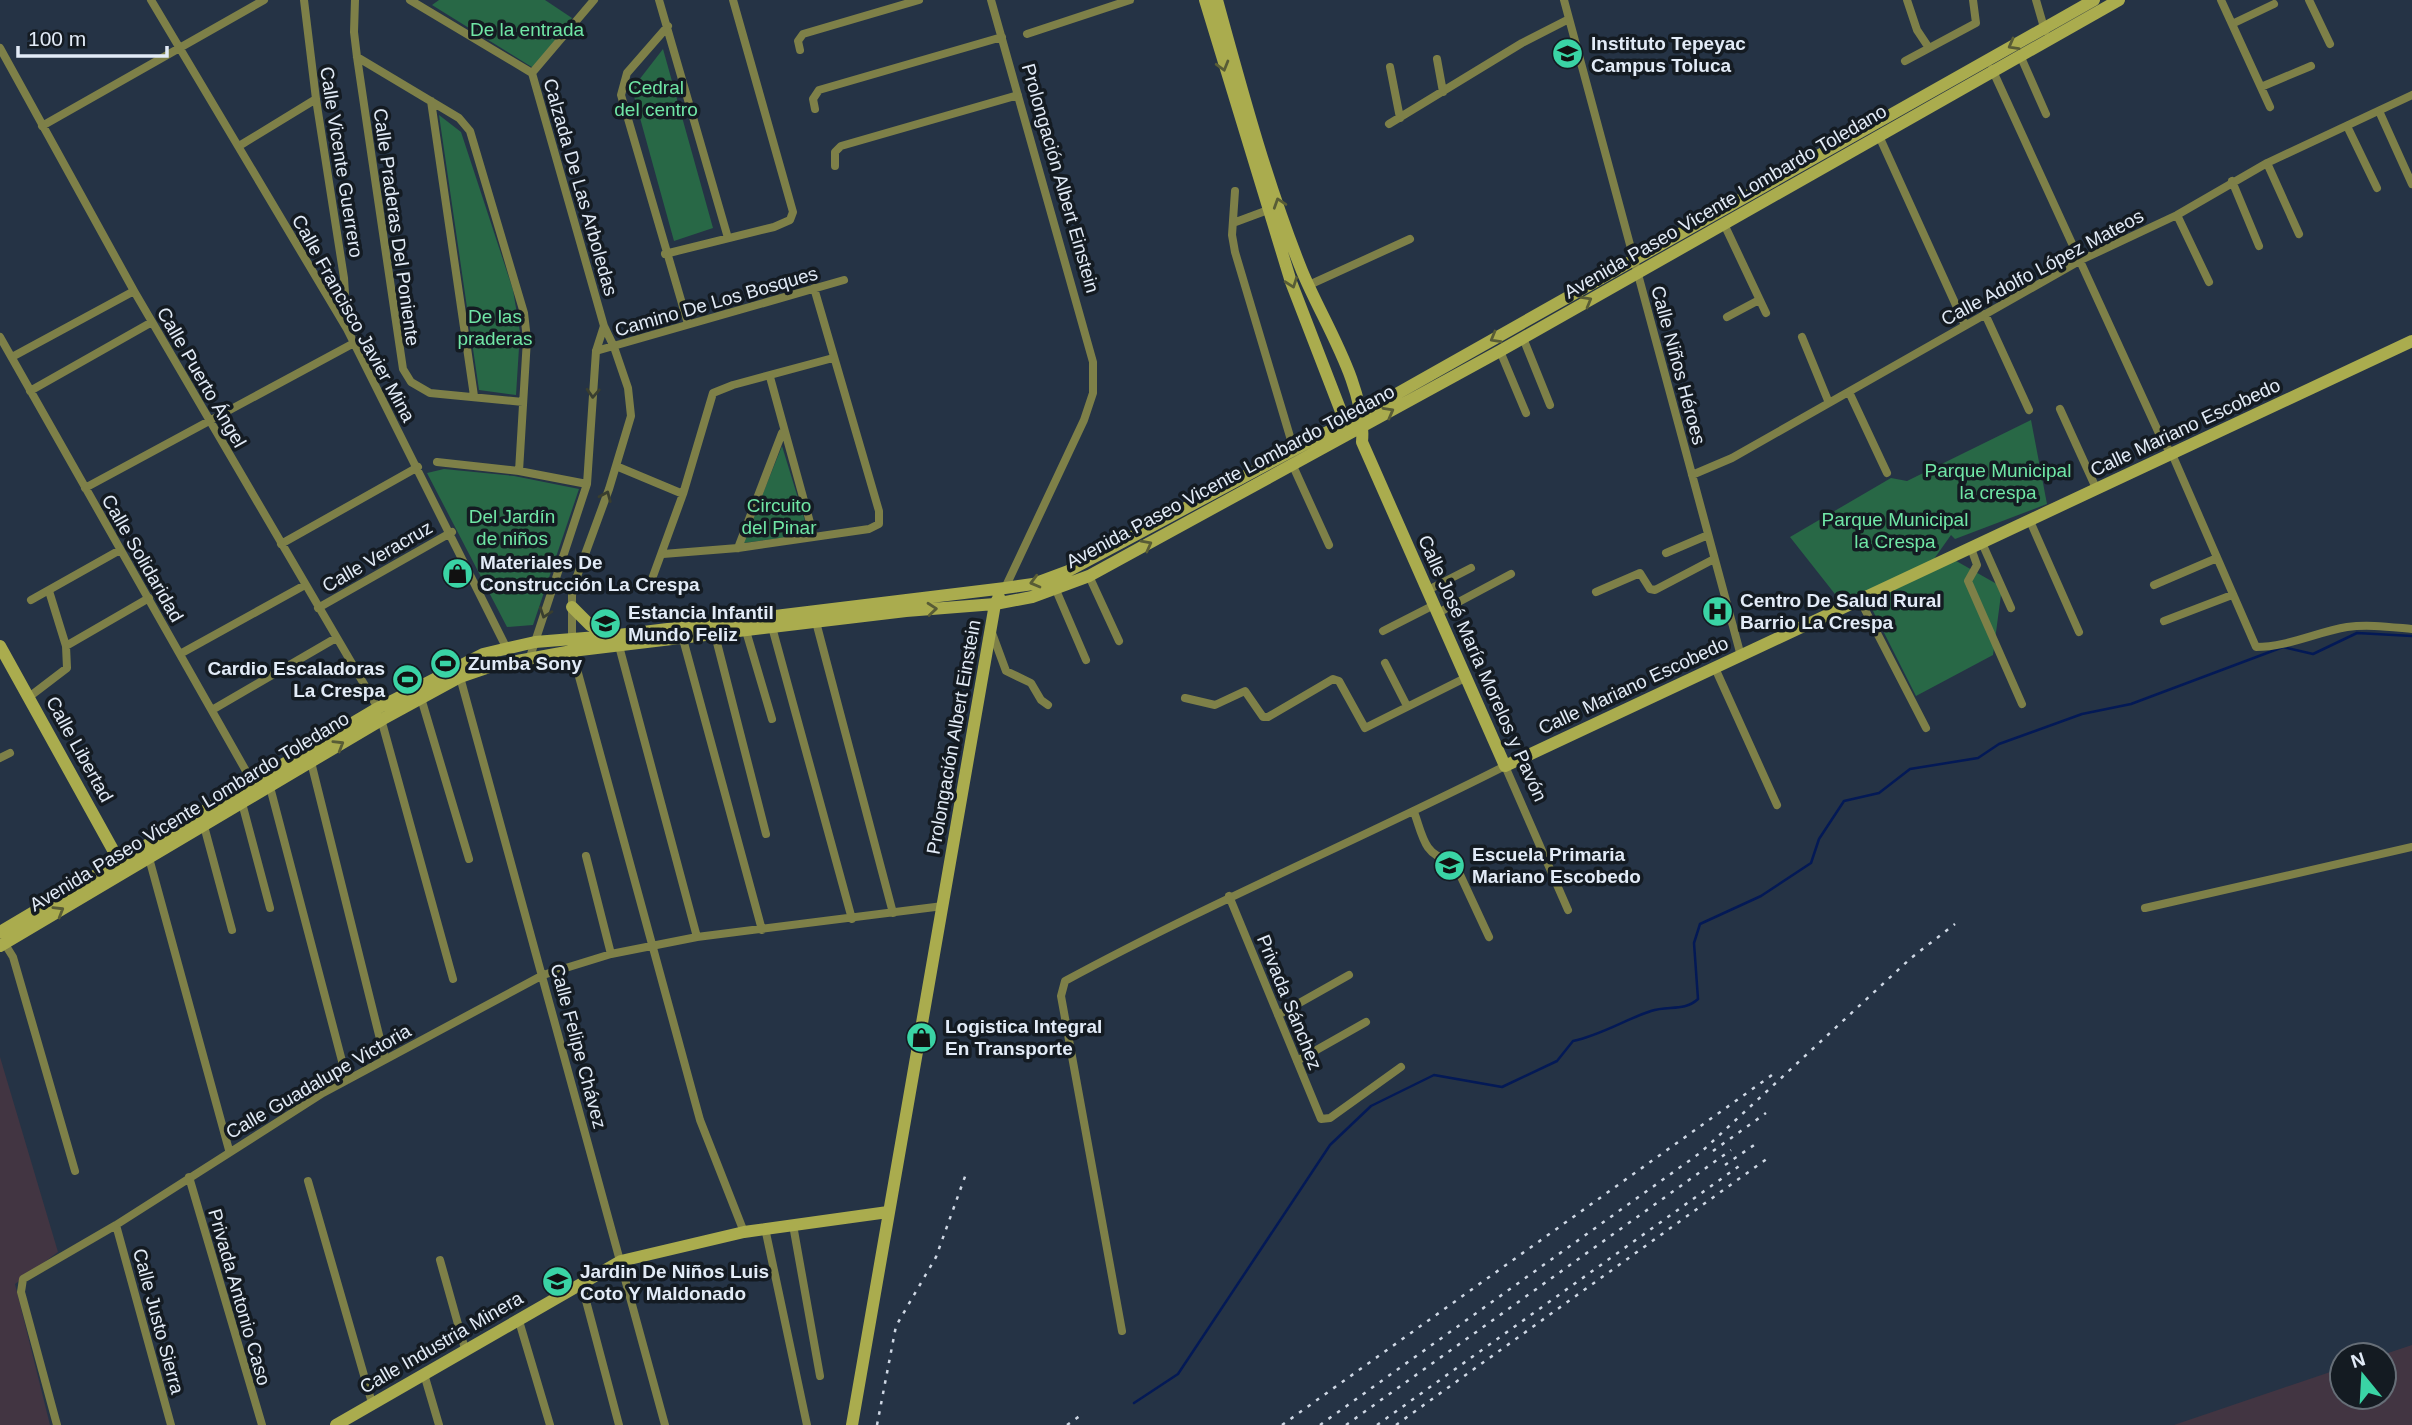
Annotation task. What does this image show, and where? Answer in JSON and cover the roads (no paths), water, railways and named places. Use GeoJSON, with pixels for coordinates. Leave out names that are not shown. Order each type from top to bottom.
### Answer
{"type":"FeatureCollection","features":[{"type":"Feature","properties":{"kind":"main road","name":"Calle José María Morelos y Pavón"},"geometry":{"type":"LineString","coordinates":[[1205,0],[1268,209],[1309,285],[1351,381],[1362,420],[1362,442]]}},
{"type":"Feature","properties":{"kind":"main road","name":"Calle José María Morelos y Pavón"},"geometry":{"type":"LineString","coordinates":[[1217,0],[1284,238],[1348,428],[1362,442],[1505,766]]}},
{"type":"Feature","properties":{"kind":"main road","name":"Avenida Paseo Vicente Lombardo Toledano"},"geometry":{"type":"LineString","coordinates":[[1362,420],[1500,351],[1636,265],[1724,224],[1879,136],[1990,65],[2020,55],[2094,0]]}},
{"type":"Feature","properties":{"kind":"main road","name":"Avenida Paseo Vicente Lombardo Toledano"},"geometry":{"type":"LineString","coordinates":[[1,940],[461,663],[507,647],[535,642],[619,646],[995,604],[1056,590],[1089,576],[1293,466],[1348,428],[2045,34],[2119,0]]}},
{"type":"Feature","properties":{"kind":"main road","name":"Calle Mariano Escobedo"},"geometry":{"type":"LineString","coordinates":[[1505,766],[2412,341]]}},
{"type":"Feature","properties":{"kind":"main road","name":"Avenida Paseo Vicente Lombardo Toledano"},"geometry":{"type":"LineString","coordinates":[[122,866],[149,858],[204,826],[242,803],[255,788],[270,787],[311,762],[380,713],[421,698],[460,677],[512,660],[610,636],[1033,584],[1068,571],[1294,450],[1348,428]]}},
{"type":"Feature","properties":{"kind":"main road","name":"Prolongación Albert Einstein"},"geometry":{"type":"LineString","coordinates":[[852,1425],[990,631],[995,604],[1005,588]]}},
{"type":"Feature","properties":{"kind":"main road"},"geometry":{"type":"LineString","coordinates":[[572,607],[590,625],[610,636]]}},
{"type":"Feature","properties":{"kind":"main road","name":"Calle Libertad"},"geometry":{"type":"LineString","coordinates":[[0,646],[4,664],[29,697],[122,866]]}},
{"type":"Feature","properties":{"kind":"main road","name":"Calle Industria Minera"},"geometry":{"type":"LineString","coordinates":[[336,1425],[621,1261],[765,1228],[888,1212]]}},
{"type":"Feature","properties":{"kind":"street","name":"Calle Francisco Javier Mina"},"geometry":{"type":"LineString","coordinates":[[152,0],[347,329],[452,532],[512,660]]}},
{"type":"Feature","properties":{"kind":"street"},"geometry":{"type":"LineString","coordinates":[[42,125],[264,0]]}},
{"type":"Feature","properties":{"kind":"street","name":"Calle Vicente Guerrero"},"geometry":{"type":"LineString","coordinates":[[304,0],[316,99],[344,278],[347,329]]}},
{"type":"Feature","properties":{"kind":"street","name":"Calle Praderas Del Poniente"},"geometry":{"type":"LineString","coordinates":[[355,0],[357,57],[403,369],[420,390],[523,402]]}},
{"type":"Feature","properties":{"kind":"street","name":"Calzada De Las Arboledas"},"geometry":{"type":"LineString","coordinates":[[410,0],[532,73],[604,326],[614,347],[631,402],[631,416],[616,466],[576,579],[572,607],[572,645]]}},
{"type":"Feature","properties":{"kind":"street"},"geometry":{"type":"LineString","coordinates":[[532,73],[594,0]]}},
{"type":"Feature","properties":{"kind":"street"},"geometry":{"type":"LineString","coordinates":[[659,0],[729,238]]}},
{"type":"Feature","properties":{"kind":"street"},"geometry":{"type":"LineString","coordinates":[[665,254],[785,222],[790,220],[793,212],[733,0]]}},
{"type":"Feature","properties":{"kind":"street"},"geometry":{"type":"LineString","coordinates":[[800,50],[797,41],[803,33],[919,0]]}},
{"type":"Feature","properties":{"kind":"street","name":"Prolongación Albert Einstein"},"geometry":{"type":"LineString","coordinates":[[991,0],[1093,362],[1093,393],[1005,588]]}},
{"type":"Feature","properties":{"kind":"street"},"geometry":{"type":"LineString","coordinates":[[1027,34],[1130,0]]}},
{"type":"Feature","properties":{"kind":"street","name":"Calle Niños Héroes"},"geometry":{"type":"LineString","coordinates":[[1564,0],[1741,656]]}},
{"type":"Feature","properties":{"kind":"street"},"geometry":{"type":"LineString","coordinates":[[1908,0],[1920,38],[1929,48]]}},
{"type":"Feature","properties":{"kind":"street"},"geometry":{"type":"LineString","coordinates":[[1905,61],[1976,23],[1973,0]]}},
{"type":"Feature","properties":{"kind":"street"},"geometry":{"type":"LineString","coordinates":[[2036,0],[2045,34]]}},
{"type":"Feature","properties":{"kind":"street"},"geometry":{"type":"LineString","coordinates":[[2221,0],[2270,107]]}},
{"type":"Feature","properties":{"kind":"street"},"geometry":{"type":"LineString","coordinates":[[2309,0],[2330,44]]}},
{"type":"Feature","properties":{"kind":"street"},"geometry":{"type":"LineString","coordinates":[[2232,24],[2274,4]]}},
{"type":"Feature","properties":{"kind":"street"},"geometry":{"type":"LineString","coordinates":[[1389,124],[1522,43],[1570,19]]}},
{"type":"Feature","properties":{"kind":"street"},"geometry":{"type":"LineString","coordinates":[[668,26],[627,73],[621,94],[665,254],[688,324]]}},
{"type":"Feature","properties":{"kind":"street"},"geometry":{"type":"LineString","coordinates":[[815,109],[813,100],[819,90],[1002,37]]}},
{"type":"Feature","properties":{"kind":"street","name":"Calle Puerto Ángel"},"geometry":{"type":"LineString","coordinates":[[0,48],[134,291],[380,713],[453,979]]}},
{"type":"Feature","properties":{"kind":"street"},"geometry":{"type":"LineString","coordinates":[[2020,55],[2046,114]]}},
{"type":"Feature","properties":{"kind":"street"},"geometry":{"type":"LineString","coordinates":[[357,57],[460,118],[470,131],[477,148],[524,313],[527,339],[519,471]]}},
{"type":"Feature","properties":{"kind":"street"},"geometry":{"type":"LineString","coordinates":[[1437,58],[1444,92]]}},
{"type":"Feature","properties":{"kind":"street"},"geometry":{"type":"LineString","coordinates":[[1990,65],[2163,442],[2172,454],[2256,647],[2315,637],[2345,628],[2371,625],[2412,629]]}},
{"type":"Feature","properties":{"kind":"street"},"geometry":{"type":"LineString","coordinates":[[2261,87],[2311,66]]}},
{"type":"Feature","properties":{"kind":"street"},"geometry":{"type":"LineString","coordinates":[[1390,67],[1400,118]]}},
{"type":"Feature","properties":{"kind":"street"},"geometry":{"type":"LineString","coordinates":[[835,166],[833,158],[841,146],[1018,95]]}},
{"type":"Feature","properties":{"kind":"street","name":"Calle Adolfo López Mateos"},"geometry":{"type":"LineString","coordinates":[[1692,475],[1732,457],[2081,260],[2177,215],[2267,163],[2412,96]]}},
{"type":"Feature","properties":{"kind":"street"},"geometry":{"type":"LineString","coordinates":[[239,146],[316,99]]}},
{"type":"Feature","properties":{"kind":"street"},"geometry":{"type":"LineString","coordinates":[[430,101],[474,396]]}},
{"type":"Feature","properties":{"kind":"street"},"geometry":{"type":"LineString","coordinates":[[2379,111],[2412,184]]}},
{"type":"Feature","properties":{"kind":"street"},"geometry":{"type":"LineString","coordinates":[[2347,126],[2377,188]]}},
{"type":"Feature","properties":{"kind":"street"},"geometry":{"type":"LineString","coordinates":[[1879,136],[1965,325]]}},
{"type":"Feature","properties":{"kind":"street"},"geometry":{"type":"LineString","coordinates":[[2267,163],[2299,234]]}},
{"type":"Feature","properties":{"kind":"street"},"geometry":{"type":"LineString","coordinates":[[2232,181],[2259,246]]}},
{"type":"Feature","properties":{"kind":"street"},"geometry":{"type":"LineString","coordinates":[[1235,191],[1235,252],[1294,450]]}},
{"type":"Feature","properties":{"kind":"street"},"geometry":{"type":"LineString","coordinates":[[1233,223],[1268,209]]}},
{"type":"Feature","properties":{"kind":"street"},"geometry":{"type":"LineString","coordinates":[[2177,215],[2209,282]]}},
{"type":"Feature","properties":{"kind":"street"},"geometry":{"type":"LineString","coordinates":[[1724,224],[1766,313]]}},
{"type":"Feature","properties":{"kind":"street"},"geometry":{"type":"LineString","coordinates":[[1309,285],[1410,239]]}},
{"type":"Feature","properties":{"kind":"street","name":"Camino De Los Bosques"},"geometry":{"type":"LineString","coordinates":[[596,351],[844,280]]}},
{"type":"Feature","properties":{"kind":"street"},"geometry":{"type":"LineString","coordinates":[[663,554],[738,548],[814,537],[876,527],[880,521],[814,288]]}},
{"type":"Feature","properties":{"kind":"street"},"geometry":{"type":"LineString","coordinates":[[12,357],[134,291]]}},
{"type":"Feature","properties":{"kind":"street"},"geometry":{"type":"LineString","coordinates":[[1727,317],[1759,300]]}},
{"type":"Feature","properties":{"kind":"street"},"geometry":{"type":"LineString","coordinates":[[1985,314],[2029,410]]}},
{"type":"Feature","properties":{"kind":"street"},"geometry":{"type":"LineString","coordinates":[[30,391],[152,322]]}},
{"type":"Feature","properties":{"kind":"street","name":"Calzada De Las Arboledas"},"geometry":{"type":"LineString","coordinates":[[530,657],[587,484],[596,351],[604,326]]}},
{"type":"Feature","properties":{"kind":"street","name":"Calle Solidaridad"},"geometry":{"type":"LineString","coordinates":[[0,337],[255,788]]}},
{"type":"Feature","properties":{"kind":"street"},"geometry":{"type":"LineString","coordinates":[[1802,337],[1829,403]]}},
{"type":"Feature","properties":{"kind":"street"},"geometry":{"type":"LineString","coordinates":[[1523,338],[1550,405]]}},
{"type":"Feature","properties":{"kind":"street"},"geometry":{"type":"LineString","coordinates":[[85,488],[354,343]]}},
{"type":"Feature","properties":{"kind":"street"},"geometry":{"type":"LineString","coordinates":[[1500,351],[1527,413]]}},
{"type":"Feature","properties":{"kind":"street"},"geometry":{"type":"LineString","coordinates":[[652,579],[663,554],[705,427],[708,401],[713,393],[834,358]]}},
{"type":"Feature","properties":{"kind":"street"},"geometry":{"type":"LineString","coordinates":[[769,377],[814,537]]}},
{"type":"Feature","properties":{"kind":"street"},"geometry":{"type":"LineString","coordinates":[[1849,392],[1887,472]]}},
{"type":"Feature","properties":{"kind":"street"},"geometry":{"type":"LineString","coordinates":[[2060,409],[2096,488]]}},
{"type":"Feature","properties":{"kind":"street"},"geometry":{"type":"LineString","coordinates":[[738,548],[783,431]]}},
{"type":"Feature","properties":{"kind":"street"},"geometry":{"type":"LineString","coordinates":[[437,461],[519,471],[587,484]]}},
{"type":"Feature","properties":{"kind":"street"},"geometry":{"type":"LineString","coordinates":[[616,466],[683,494]]}},
{"type":"Feature","properties":{"kind":"street"},"geometry":{"type":"LineString","coordinates":[[1293,466],[1329,545]]}},
{"type":"Feature","properties":{"kind":"street"},"geometry":{"type":"LineString","coordinates":[[281,544],[418,467]]}},
{"type":"Feature","properties":{"kind":"street"},"geometry":{"type":"LineString","coordinates":[[579,514],[595,520]]}},
{"type":"Feature","properties":{"kind":"street"},"geometry":{"type":"LineString","coordinates":[[2030,521],[2079,632]]}},
{"type":"Feature","properties":{"kind":"street","name":"Calle Veracruz"},"geometry":{"type":"LineString","coordinates":[[318,608],[452,532]]}},
{"type":"Feature","properties":{"kind":"street"},"geometry":{"type":"LineString","coordinates":[[1666,553],[1708,535]]}},
{"type":"Feature","properties":{"kind":"street"},"geometry":{"type":"LineString","coordinates":[[1977,546],[2011,608]]}},
{"type":"Feature","properties":{"kind":"street"},"geometry":{"type":"LineString","coordinates":[[1977,546],[1977,565],[1967,579],[2022,704]]}},
{"type":"Feature","properties":{"kind":"street"},"geometry":{"type":"LineString","coordinates":[[31,600],[120,550]]}},
{"type":"Feature","properties":{"kind":"street"},"geometry":{"type":"LineString","coordinates":[[2154,585],[2217,558]]}},
{"type":"Feature","properties":{"kind":"street"},"geometry":{"type":"LineString","coordinates":[[1596,592],[1640,573],[1650,589],[1655,590],[1714,559]]}},
{"type":"Feature","properties":{"kind":"street"},"geometry":{"type":"LineString","coordinates":[[1428,590],[1471,568]]}},
{"type":"Feature","properties":{"kind":"street"},"geometry":{"type":"LineString","coordinates":[[1382,631],[1511,574]]}},
{"type":"Feature","properties":{"kind":"street"},"geometry":{"type":"LineString","coordinates":[[1089,576],[1119,641]]}},
{"type":"Feature","properties":{"kind":"street"},"geometry":{"type":"LineString","coordinates":[[180,654],[305,585]]}},
{"type":"Feature","properties":{"kind":"street"},"geometry":{"type":"LineString","coordinates":[[1056,590],[1087,660]]}},
{"type":"Feature","properties":{"kind":"street"},"geometry":{"type":"LineString","coordinates":[[29,697],[67,668],[66,646],[49,591]]}},
{"type":"Feature","properties":{"kind":"street"},"geometry":{"type":"LineString","coordinates":[[2164,621],[2232,595]]}},
{"type":"Feature","properties":{"kind":"street"},"geometry":{"type":"LineString","coordinates":[[66,646],[149,598]]}},
{"type":"Feature","properties":{"kind":"street"},"geometry":{"type":"LineString","coordinates":[[1860,600],[1926,728]]}},
{"type":"Feature","properties":{"kind":"street"},"geometry":{"type":"LineString","coordinates":[[816,622],[893,913]]}},
{"type":"Feature","properties":{"kind":"street"},"geometry":{"type":"LineString","coordinates":[[772,627],[852,919]]}},
{"type":"Feature","properties":{"kind":"street"},"geometry":{"type":"LineString","coordinates":[[746,631],[772,719]]}},
{"type":"Feature","properties":{"kind":"street"},"geometry":{"type":"LineString","coordinates":[[990,631],[1006,671],[1031,683],[1041,700],[1048,705]]}},
{"type":"Feature","properties":{"kind":"street"},"geometry":{"type":"LineString","coordinates":[[715,635],[766,834]]}},
{"type":"Feature","properties":{"kind":"street"},"geometry":{"type":"LineString","coordinates":[[212,710],[336,638]]}},
{"type":"Feature","properties":{"kind":"street"},"geometry":{"type":"LineString","coordinates":[[683,639],[762,930]]}},
{"type":"Feature","properties":{"kind":"street"},"geometry":{"type":"LineString","coordinates":[[572,645],[700,1120],[744,1232]]}},
{"type":"Feature","properties":{"kind":"street"},"geometry":{"type":"LineString","coordinates":[[619,646],[696,937]]}},
{"type":"Feature","properties":{"kind":"street"},"geometry":{"type":"LineString","coordinates":[[1385,663],[1407,706]]}},
{"type":"Feature","properties":{"kind":"street"},"geometry":{"type":"LineString","coordinates":[[1715,668],[1777,805]]}},
{"type":"Feature","properties":{"kind":"street","name":"Calle Felipe Chávez"},"geometry":{"type":"LineString","coordinates":[[460,677],[665,1425]]}},
{"type":"Feature","properties":{"kind":"street"},"geometry":{"type":"LineString","coordinates":[[1185,698],[1211,705],[1245,691],[1263,718],[1332,679],[1339,681],[1365,728],[1467,677]]}},
{"type":"Feature","properties":{"kind":"street"},"geometry":{"type":"LineString","coordinates":[[421,698],[469,859]]}},
{"type":"Feature","properties":{"kind":"street"},"geometry":{"type":"LineString","coordinates":[[0,758],[10,753]]}},
{"type":"Feature","properties":{"kind":"street"},"geometry":{"type":"LineString","coordinates":[[311,762],[385,1059]]}},
{"type":"Feature","properties":{"kind":"street","name":"Calle Mariano Escobedo"},"geometry":{"type":"LineString","coordinates":[[1122,1331],[1061,996],[1065,981],[1229,896],[1414,812],[1505,766]]}},
{"type":"Feature","properties":{"kind":"street","name":"Calle José María Morelos y Pavón"},"geometry":{"type":"LineString","coordinates":[[1505,766],[1568,910]]}},
{"type":"Feature","properties":{"kind":"street"},"geometry":{"type":"LineString","coordinates":[[270,787],[347,1080]]}},
{"type":"Feature","properties":{"kind":"street"},"geometry":{"type":"LineString","coordinates":[[242,803],[270,908]]}},
{"type":"Feature","properties":{"kind":"street"},"geometry":{"type":"LineString","coordinates":[[1414,812],[1429,851],[1437,858],[1449,859],[1456,866],[1489,937]]}},
{"type":"Feature","properties":{"kind":"street"},"geometry":{"type":"LineString","coordinates":[[204,826],[232,930]]}},
{"type":"Feature","properties":{"kind":"street"},"geometry":{"type":"LineString","coordinates":[[2145,908],[2412,846]]}},
{"type":"Feature","properties":{"kind":"street"},"geometry":{"type":"LineString","coordinates":[[586,856],[611,954]]}},
{"type":"Feature","properties":{"kind":"street"},"geometry":{"type":"LineString","coordinates":[[149,858],[229,1150]]}},
{"type":"Feature","properties":{"kind":"street","name":"Privada Sánchez"},"geometry":{"type":"LineString","coordinates":[[1229,896],[1321,1119],[1330,1118],[1401,1067]]}},
{"type":"Feature","properties":{"kind":"street","name":"Calle Guadalupe Victoria"},"geometry":{"type":"LineString","coordinates":[[58,1425],[20,1284],[26,1276],[116,1225],[229,1150],[347,1080],[543,975],[611,954],[696,937],[943,906]]}},
{"type":"Feature","properties":{"kind":"street"},"geometry":{"type":"LineString","coordinates":[[1,940],[13,957],[75,1171]]}},
{"type":"Feature","properties":{"kind":"street"},"geometry":{"type":"LineString","coordinates":[[1278,1015],[1349,975]]}},
{"type":"Feature","properties":{"kind":"street"},"geometry":{"type":"LineString","coordinates":[[1297,1061],[1366,1023]]}},
{"type":"Feature","properties":{"kind":"street","name":"Privada Antonio Caso"},"geometry":{"type":"LineString","coordinates":[[189,1177],[262,1425]]}},
{"type":"Feature","properties":{"kind":"street"},"geometry":{"type":"LineString","coordinates":[[308,1181],[372,1403]]}},
{"type":"Feature","properties":{"kind":"street","name":"Calle Justo Sierra"},"geometry":{"type":"LineString","coordinates":[[116,1225],[171,1425]]}},
{"type":"Feature","properties":{"kind":"street"},"geometry":{"type":"LineString","coordinates":[[793,1225],[820,1376]]}},
{"type":"Feature","properties":{"kind":"street"},"geometry":{"type":"LineString","coordinates":[[765,1228],[807,1425]]}},
{"type":"Feature","properties":{"kind":"street"},"geometry":{"type":"LineString","coordinates":[[440,1260],[465,1349]]}},
{"type":"Feature","properties":{"kind":"street"},"geometry":{"type":"LineString","coordinates":[[581,1282],[619,1425]]}},
{"type":"Feature","properties":{"kind":"street"},"geometry":{"type":"LineString","coordinates":[[519,1321],[550,1425]]}},
{"type":"Feature","properties":{"kind":"street"},"geometry":{"type":"LineString","coordinates":[[424,1374],[439,1425]]}},
{"type":"Feature","properties":{"kind":"waterway"},"geometry":{"type":"LineString","coordinates":[[1134,1403],[1178,1374],[1330,1145],[1371,1106],[1434,1075],[1502,1087],[1557,1061],[1573,1041],[1651,1011],[1693,1003],[1698,999],[1694,943],[1700,924],[1761,896],[1811,863],[1819,839],[1844,801],[1879,793],[1910,769],[1978,758],[1999,744],[2082,714],[2131,704],[2283,647],[2313,654],[2357,633],[2412,636]]}},
{"type":"Feature","properties":{"kind":"railway"},"geometry":{"type":"LineString","coordinates":[[1320,1425],[1700,1153],[1911,958],[1955,924]]}},
{"type":"Feature","properties":{"kind":"railway"},"geometry":{"type":"LineString","coordinates":[[1282,1425],[1772,1075]]}},
{"type":"Feature","properties":{"kind":"railway"},"geometry":{"type":"LineString","coordinates":[[1713,1151],[1766,1113]]}},
{"type":"Feature","properties":{"kind":"railway"},"geometry":{"type":"LineString","coordinates":[[1725,1165],[1757,1143]]}},
{"type":"Feature","properties":{"kind":"railway"},"geometry":{"type":"LineString","coordinates":[[1346,1425],[1731,1150]]}},
{"type":"Feature","properties":{"kind":"railway"},"geometry":{"type":"LineString","coordinates":[[1396,1425],[1768,1158]]}},
{"type":"Feature","properties":{"kind":"railway"},"geometry":{"type":"LineString","coordinates":[[1377,1425],[1742,1164]]}},
{"type":"Feature","properties":{"kind":"railway"},"geometry":{"type":"LineString","coordinates":[[877,1425],[896,1326],[936,1257],[967,1171]]}},
{"type":"Feature","properties":{"kind":"railway"},"geometry":{"type":"LineString","coordinates":[[1067,1425],[1081,1415]]}},
{"type":"Feature","properties":{"kind":"place","name":"Instituto Tepeyac Campus Toluca"},"geometry":{"type":"Point","coordinates":[1568,54]}},
{"type":"Feature","properties":{"kind":"place","name":"Materiales De Construcción La Crespa"},"geometry":{"type":"Point","coordinates":[457,573]}},
{"type":"Feature","properties":{"kind":"place","name":"Centro De Salud Rural Barrio La Crespa"},"geometry":{"type":"Point","coordinates":[1717,611]}},
{"type":"Feature","properties":{"kind":"place","name":"Estancia Infantil Mundo Feliz"},"geometry":{"type":"Point","coordinates":[605,623]}},
{"type":"Feature","properties":{"kind":"place","name":"Zumba Sony"},"geometry":{"type":"Point","coordinates":[445,663]}},
{"type":"Feature","properties":{"kind":"place","name":"Cardio Escaladoras La Crespa"},"geometry":{"type":"Point","coordinates":[408,679]}},
{"type":"Feature","properties":{"kind":"place","name":"Escuela Primaria Mariano Escobedo"},"geometry":{"type":"Point","coordinates":[1449,865]}},
{"type":"Feature","properties":{"kind":"place","name":"Logistica Integral En Transporte"},"geometry":{"type":"Point","coordinates":[922,1037]}},
{"type":"Feature","properties":{"kind":"place","name":"Jardin De Niños Luis Coto Y Maldonado"},"geometry":{"type":"Point","coordinates":[557,1282]}},
{"type":"Feature","properties":{"kind":"park label","name":"De la entrada"},"geometry":{"type":"Point","coordinates":[527,29]}},
{"type":"Feature","properties":{"kind":"park label","name":"Cedral del centro"},"geometry":{"type":"Point","coordinates":[656,98]}},
{"type":"Feature","properties":{"kind":"park label","name":"De las praderas"},"geometry":{"type":"Point","coordinates":[495,327]}},
{"type":"Feature","properties":{"kind":"park label","name":"Parque Municipal la crespa"},"geometry":{"type":"Point","coordinates":[1998,481]}},
{"type":"Feature","properties":{"kind":"park label","name":"Circuito del Pinar"},"geometry":{"type":"Point","coordinates":[779,516]}},
{"type":"Feature","properties":{"kind":"park label","name":"Del Jardín de niños"},"geometry":{"type":"Point","coordinates":[512,527]}},
{"type":"Feature","properties":{"kind":"park label","name":"Parque Municipal la Crespa"},"geometry":{"type":"Point","coordinates":[1895,530]}}]}
